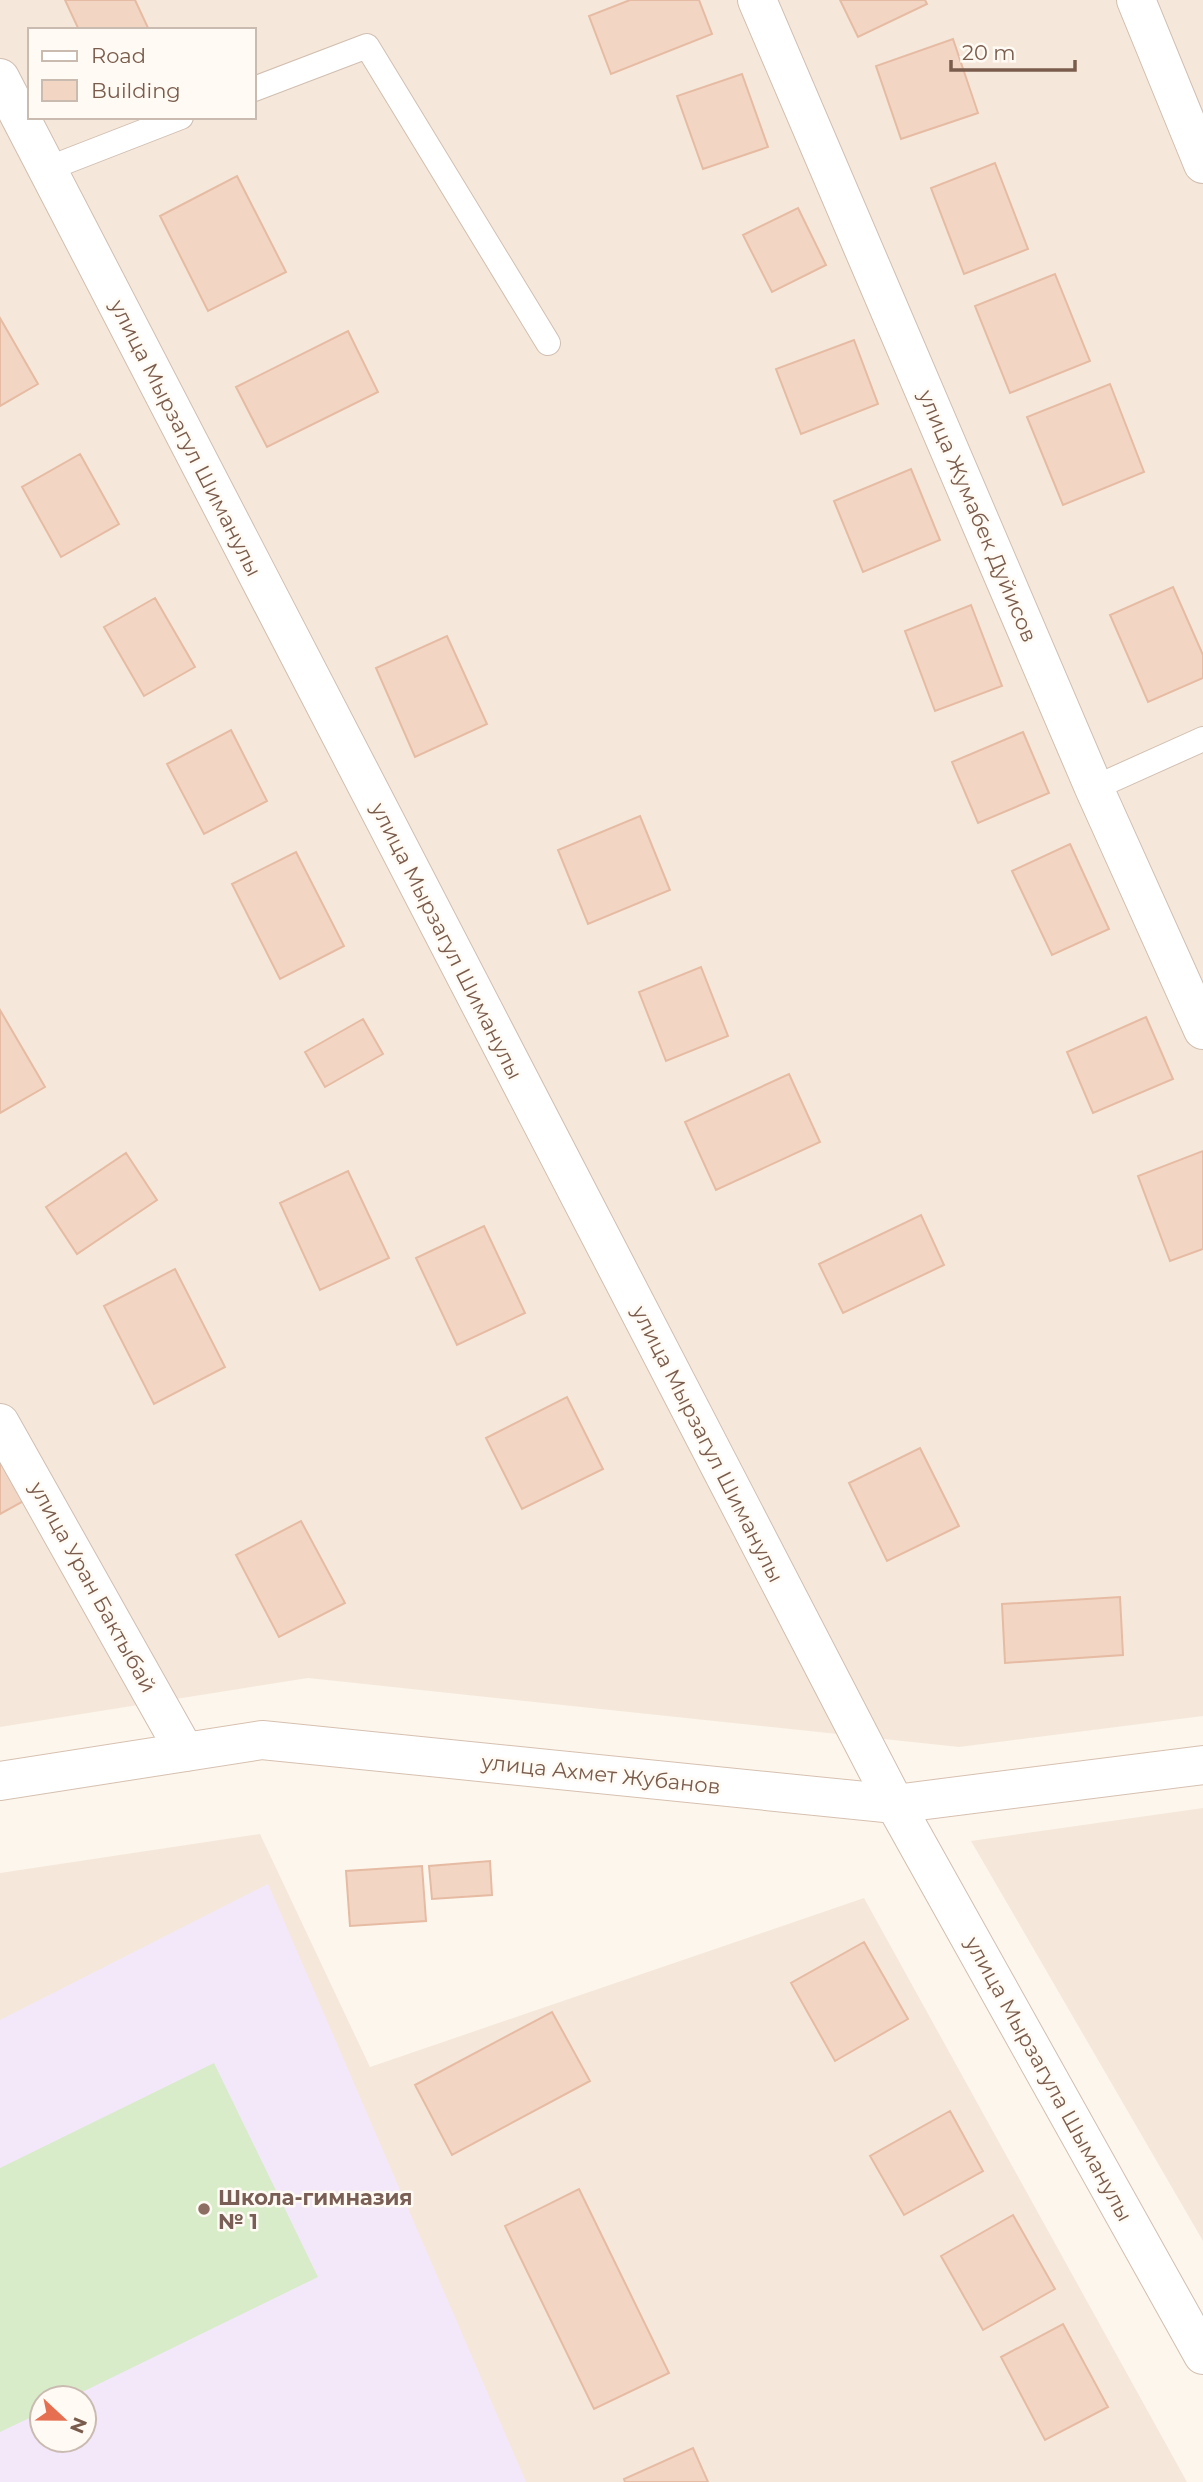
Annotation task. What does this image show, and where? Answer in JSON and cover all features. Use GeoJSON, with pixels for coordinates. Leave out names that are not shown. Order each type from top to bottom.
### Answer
{"type":"FeatureCollection","features":[{"type":"Feature","properties":{"kind":"street","name":"улица Жумабек Дуйисов"},"geometry":{"type":"LineString","coordinates":[[757,0],[1094,788],[1203,1030]]}},
{"type":"Feature","properties":{"kind":"street"},"geometry":{"type":"LineString","coordinates":[[1136,0],[1203,164]]}},
{"type":"Feature","properties":{"kind":"street","name":"улица Мырзагул Шиманулы"},"geometry":{"type":"LineString","coordinates":[[0,78],[895,1804]]}},
{"type":"Feature","properties":{"kind":"street","name":"улица Уран Бактыбай"},"geometry":{"type":"LineString","coordinates":[[0,1423],[185,1752]]}},
{"type":"Feature","properties":{"kind":"street","name":"улица Ахмет Жубанов"},"geometry":{"type":"LineString","coordinates":[[0,1782],[262,1740],[895,1804],[1203,1765]]}},
{"type":"Feature","properties":{"kind":"street","name":"улица Мырзагула Шыманулы"},"geometry":{"type":"LineString","coordinates":[[895,1804],[1203,2355]]}},
{"type":"Feature","properties":{"kind":"lane"},"geometry":{"type":"LineString","coordinates":[[256,88],[367,46],[548,343]]}},
{"type":"Feature","properties":{"kind":"lane"},"geometry":{"type":"LineString","coordinates":[[47,169],[176,119]]}},
{"type":"Feature","properties":{"kind":"lane"},"geometry":{"type":"LineString","coordinates":[[1094,788],[1203,739]]}},
{"type":"Feature","properties":{"kind":"shaded area"},"geometry":{"type":"Polygon","coordinates":[[[0,0],[1203,0],[1203,1716],[959,1747],[308,1678],[0,1727],[0,0]]]}},
{"type":"Feature","properties":{"kind":"shaded area"},"geometry":{"type":"Polygon","coordinates":[[[1203,1808],[1203,2241],[971,1841],[1203,1808]]]}},
{"type":"Feature","properties":{"kind":"shaded area"},"geometry":{"type":"Polygon","coordinates":[[[260,1834],[370,2067],[864,1898],[1187,2482],[0,2482],[0,1873],[260,1834]]]}},
{"type":"Feature","properties":{"kind":"shaded area","name":"Школа-гимназия № 1"},"geometry":{"type":"Polygon","coordinates":[[[268,1884],[526,2482],[0,2482],[0,2020],[268,1884]]]}},
{"type":"Feature","properties":{"kind":"green space"},"geometry":{"type":"Polygon","coordinates":[[[214,2063],[318,2277],[98,2384],[28,2384],[28,2419],[0,2432],[0,2168],[214,2063]]]}},
{"type":"Feature","properties":{"kind":"building"},"geometry":{"type":"Polygon","coordinates":[[[65,0],[135,0],[148,28],[78,28],[65,0]]]}},
{"type":"Feature","properties":{"kind":"building"},"geometry":{"type":"Polygon","coordinates":[[[630,0],[699,0],[712,34],[611,74],[589,16],[630,0]]]}},
{"type":"Feature","properties":{"kind":"building"},"geometry":{"type":"Polygon","coordinates":[[[840,0],[925,0],[927,4],[858,37],[840,0]]]}},
{"type":"Feature","properties":{"kind":"building"},"geometry":{"type":"Polygon","coordinates":[[[953,39],[978,113],[901,139],[876,66],[953,39]]]}},
{"type":"Feature","properties":{"kind":"building"},"geometry":{"type":"Polygon","coordinates":[[[742,74],[768,147],[703,169],[677,96],[742,74]]]}},
{"type":"Feature","properties":{"kind":"building"},"geometry":{"type":"Polygon","coordinates":[[[995,163],[1028,249],[964,274],[931,188],[995,163]]]}},
{"type":"Feature","properties":{"kind":"building"},"geometry":{"type":"Polygon","coordinates":[[[237,176],[286,272],[208,311],[160,216],[237,176]]]}},
{"type":"Feature","properties":{"kind":"building"},"geometry":{"type":"Polygon","coordinates":[[[798,208],[826,265],[772,292],[743,235],[798,208]]]}},
{"type":"Feature","properties":{"kind":"building"},"geometry":{"type":"Polygon","coordinates":[[[1055,274],[1090,361],[1010,393],[975,306],[1055,274]]]}},
{"type":"Feature","properties":{"kind":"building"},"geometry":{"type":"Polygon","coordinates":[[[0,318],[38,384],[0,406],[0,318]]]}},
{"type":"Feature","properties":{"kind":"building"},"geometry":{"type":"Polygon","coordinates":[[[348,331],[378,392],[267,447],[236,387],[348,331]]]}},
{"type":"Feature","properties":{"kind":"building"},"geometry":{"type":"Polygon","coordinates":[[[854,340],[878,404],[801,434],[776,369],[854,340]]]}},
{"type":"Feature","properties":{"kind":"building"},"geometry":{"type":"Polygon","coordinates":[[[1110,384],[1144,472],[1063,505],[1027,417],[1110,384]]]}},
{"type":"Feature","properties":{"kind":"building"},"geometry":{"type":"Polygon","coordinates":[[[80,454],[119,524],[61,557],[22,487],[80,454]]]}},
{"type":"Feature","properties":{"kind":"building"},"geometry":{"type":"Polygon","coordinates":[[[911,469],[940,540],[863,572],[834,501],[911,469]]]}},
{"type":"Feature","properties":{"kind":"building"},"geometry":{"type":"Polygon","coordinates":[[[1173,587],[1203,655],[1203,678],[1148,702],[1110,615],[1173,587]]]}},
{"type":"Feature","properties":{"kind":"building"},"geometry":{"type":"Polygon","coordinates":[[[155,598],[195,667],[144,696],[104,627],[155,598]]]}},
{"type":"Feature","properties":{"kind":"building"},"geometry":{"type":"Polygon","coordinates":[[[971,605],[1002,686],[935,711],[905,631],[971,605]]]}},
{"type":"Feature","properties":{"kind":"building"},"geometry":{"type":"Polygon","coordinates":[[[447,636],[487,724],[415,757],[376,668],[447,636]]]}},
{"type":"Feature","properties":{"kind":"building"},"geometry":{"type":"Polygon","coordinates":[[[231,730],[267,801],[204,834],[167,764],[231,730]]]}},
{"type":"Feature","properties":{"kind":"building"},"geometry":{"type":"Polygon","coordinates":[[[1023,732],[1049,793],[978,823],[952,762],[1023,732]]]}},
{"type":"Feature","properties":{"kind":"building"},"geometry":{"type":"Polygon","coordinates":[[[640,816],[670,890],[588,924],[558,850],[640,816]]]}},
{"type":"Feature","properties":{"kind":"building"},"geometry":{"type":"Polygon","coordinates":[[[1070,844],[1109,929],[1052,955],[1012,871],[1070,844]]]}},
{"type":"Feature","properties":{"kind":"building"},"geometry":{"type":"Polygon","coordinates":[[[296,852],[344,946],[280,979],[232,884],[296,852]]]}},
{"type":"Feature","properties":{"kind":"building"},"geometry":{"type":"Polygon","coordinates":[[[701,967],[728,1036],[666,1061],[639,992],[701,967]]]}},
{"type":"Feature","properties":{"kind":"building"},"geometry":{"type":"Polygon","coordinates":[[[0,1010],[45,1087],[0,1113],[0,1010]]]}},
{"type":"Feature","properties":{"kind":"building"},"geometry":{"type":"Polygon","coordinates":[[[1146,1017],[1173,1079],[1093,1113],[1067,1052],[1146,1017]]]}},
{"type":"Feature","properties":{"kind":"building"},"geometry":{"type":"Polygon","coordinates":[[[363,1019],[383,1054],[325,1087],[305,1052],[363,1019]]]}},
{"type":"Feature","properties":{"kind":"building"},"geometry":{"type":"Polygon","coordinates":[[[789,1074],[820,1142],[716,1190],[685,1122],[789,1074]]]}},
{"type":"Feature","properties":{"kind":"building"},"geometry":{"type":"Polygon","coordinates":[[[1203,1151],[1203,1249],[1170,1261],[1138,1176],[1203,1151]]]}},
{"type":"Feature","properties":{"kind":"building"},"geometry":{"type":"Polygon","coordinates":[[[126,1153],[157,1200],[77,1254],[46,1207],[126,1153]]]}},
{"type":"Feature","properties":{"kind":"building"},"geometry":{"type":"Polygon","coordinates":[[[348,1171],[389,1258],[320,1290],[280,1203],[348,1171]]]}},
{"type":"Feature","properties":{"kind":"building"},"geometry":{"type":"Polygon","coordinates":[[[921,1215],[944,1265],[843,1313],[819,1264],[921,1215]]]}},
{"type":"Feature","properties":{"kind":"building"},"geometry":{"type":"Polygon","coordinates":[[[484,1226],[525,1313],[457,1345],[416,1258],[484,1226]]]}},
{"type":"Feature","properties":{"kind":"building"},"geometry":{"type":"Polygon","coordinates":[[[175,1269],[225,1367],[154,1404],[104,1306],[175,1269]]]}},
{"type":"Feature","properties":{"kind":"building"},"geometry":{"type":"Polygon","coordinates":[[[567,1397],[603,1469],[522,1509],[486,1438],[567,1397]]]}},
{"type":"Feature","properties":{"kind":"building"},"geometry":{"type":"Polygon","coordinates":[[[920,1448],[959,1526],[887,1561],[849,1483],[920,1448]]]}},
{"type":"Feature","properties":{"kind":"building"},"geometry":{"type":"Polygon","coordinates":[[[0,1451],[27,1499],[0,1514],[0,1451]]]}},
{"type":"Feature","properties":{"kind":"building"},"geometry":{"type":"Polygon","coordinates":[[[301,1521],[345,1603],[279,1637],[236,1555],[301,1521]]]}},
{"type":"Feature","properties":{"kind":"building"},"geometry":{"type":"Polygon","coordinates":[[[1120,1597],[1123,1655],[1005,1663],[1002,1604],[1120,1597]]]}},
{"type":"Feature","properties":{"kind":"building"},"geometry":{"type":"Polygon","coordinates":[[[490,1861],[492,1895],[432,1899],[429,1866],[490,1861]]]}},
{"type":"Feature","properties":{"kind":"building"},"geometry":{"type":"Polygon","coordinates":[[[422,1866],[426,1921],[350,1926],[346,1871],[422,1866]]]}},
{"type":"Feature","properties":{"kind":"building"},"geometry":{"type":"Polygon","coordinates":[[[864,1942],[908,2019],[835,2061],[791,1983],[864,1942]]]}},
{"type":"Feature","properties":{"kind":"building"},"geometry":{"type":"Polygon","coordinates":[[[552,2012],[590,2081],[452,2155],[415,2085],[552,2012]]]}},
{"type":"Feature","properties":{"kind":"building"},"geometry":{"type":"Polygon","coordinates":[[[950,2111],[983,2171],[904,2215],[870,2156],[950,2111]]]}},
{"type":"Feature","properties":{"kind":"building"},"geometry":{"type":"Polygon","coordinates":[[[579,2189],[669,2373],[594,2409],[505,2226],[579,2189]]]}},
{"type":"Feature","properties":{"kind":"building"},"geometry":{"type":"Polygon","coordinates":[[[1013,2215],[1055,2289],[983,2330],[941,2256],[1013,2215]]]}},
{"type":"Feature","properties":{"kind":"building"},"geometry":{"type":"Polygon","coordinates":[[[1063,2324],[1108,2407],[1045,2440],[1001,2357],[1063,2324]]]}},
{"type":"Feature","properties":{"kind":"building"},"geometry":{"type":"Polygon","coordinates":[[[693,2448],[708,2482],[625,2482],[624,2479],[693,2448]]]}},
{"type":"Feature","properties":{"kind":"place","name":"Школа-гимназия № 1"},"geometry":{"type":"Point","coordinates":[204,2209]}}]}
